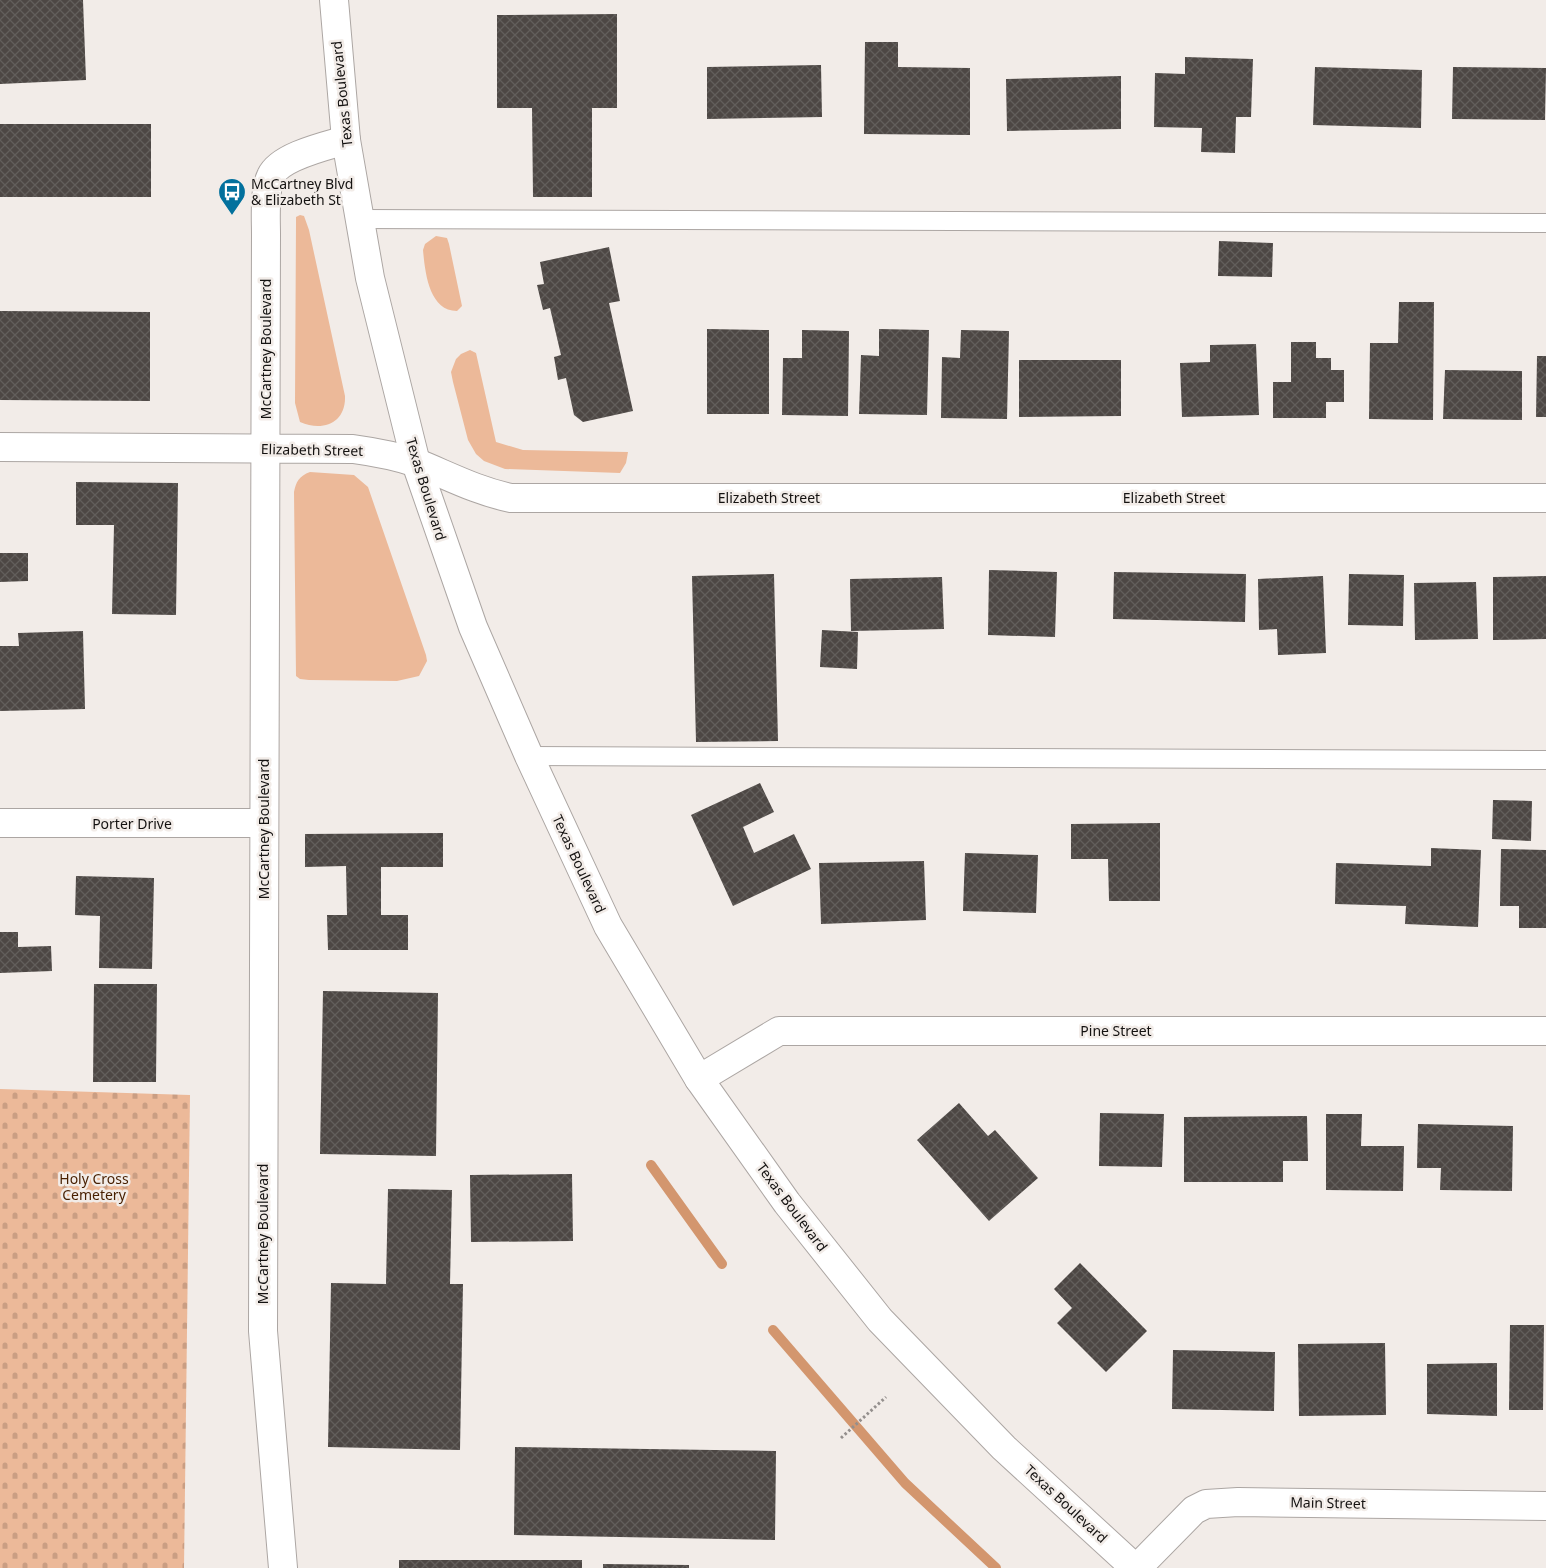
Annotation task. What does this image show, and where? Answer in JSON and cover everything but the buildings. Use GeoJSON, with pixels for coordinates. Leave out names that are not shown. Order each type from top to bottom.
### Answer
{"type":"FeatureCollection","features":[{"type":"Feature","properties":{"kind":"street","name":"Texas Boulevard"},"geometry":{"type":"LineString","coordinates":[[334,0],[346,140],[370,278],[416,463],[474,626],[529,756],[608,926],[699,1080],[787,1202],[880,1320],[1004,1448],[1136,1568]]}},
{"type":"Feature","properties":{"kind":"street","name":"McCartney Boulevard"},"geometry":{"type":"LineString","coordinates":[[282,1568],[263,1332],[267,449],[266,234],[270,176],[278,167],[291,158],[346,140]]}},
{"type":"Feature","properties":{"kind":"street","name":"Elizabeth Street"},"geometry":{"type":"LineString","coordinates":[[0,447],[353,449],[383,453],[416,463],[482,491],[511,498],[1546,498]]}},
{"type":"Feature","properties":{"kind":"street","name":"Porter Drive"},"geometry":{"type":"LineString","coordinates":[[0,823],[264,823]]}},
{"type":"Feature","properties":{"kind":"street","name":"Pine Street"},"geometry":{"type":"LineString","coordinates":[[699,1080],[779,1031],[1546,1031]]}},
{"type":"Feature","properties":{"kind":"street","name":"Main Street"},"geometry":{"type":"LineString","coordinates":[[1136,1568],[1194,1510],[1206,1504],[1238,1502],[1546,1506]]}},
{"type":"Feature","properties":{"kind":"lane"},"geometry":{"type":"LineString","coordinates":[[360,219],[1546,223]]}},
{"type":"Feature","properties":{"kind":"lane"},"geometry":{"type":"LineString","coordinates":[[529,756],[1546,760]]}},
{"type":"Feature","properties":{"kind":"path"},"geometry":{"type":"LineString","coordinates":[[842,1438],[886,1397]]}},
{"type":"Feature","properties":{"kind":"green space"},"geometry":{"type":"Polygon","coordinates":[[[304,216],[309,230],[345,396],[342,413],[337,419],[332,423],[317,426],[300,422],[295,403],[296,217],[304,216]]]}},
{"type":"Feature","properties":{"kind":"green space"},"geometry":{"type":"Polygon","coordinates":[[[436,236],[447,238],[449,244],[462,306],[457,311],[440,305],[434,298],[427,279],[423,250],[425,244],[436,236]]]}},
{"type":"Feature","properties":{"kind":"green space"},"geometry":{"type":"Polygon","coordinates":[[[470,350],[476,353],[496,442],[523,450],[628,452],[626,463],[620,473],[505,469],[484,461],[476,454],[468,440],[451,372],[456,359],[461,354],[470,350]]]}},
{"type":"Feature","properties":{"kind":"green space"},"geometry":{"type":"Polygon","coordinates":[[[310,472],[354,475],[368,487],[426,655],[427,661],[419,676],[397,681],[309,680],[300,679],[296,676],[294,492],[296,485],[303,475],[310,472]]]}},
{"type":"Feature","properties":{"kind":"green space","name":"Holy Cross Cemetery"},"geometry":{"type":"Polygon","coordinates":[[[0,1089],[190,1095],[184,1568],[0,1568],[0,1089]]]}},
{"type":"Feature","properties":{"kind":"waterway"},"geometry":{"type":"LineString","coordinates":[[651,1165],[722,1264]]}},
{"type":"Feature","properties":{"kind":"waterway"},"geometry":{"type":"LineString","coordinates":[[773,1330],[905,1483],[996,1568]]}},
{"type":"Feature","properties":{"kind":"place","name":"McCartney Blvd & Elizabeth St"},"geometry":{"type":"Point","coordinates":[232,216]}}]}
